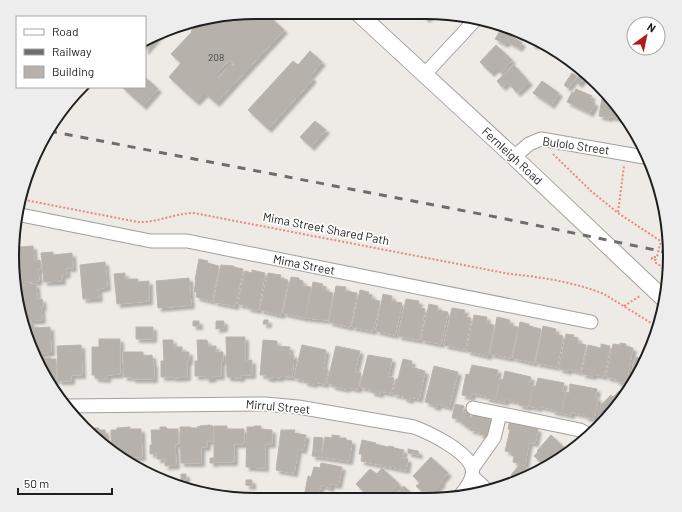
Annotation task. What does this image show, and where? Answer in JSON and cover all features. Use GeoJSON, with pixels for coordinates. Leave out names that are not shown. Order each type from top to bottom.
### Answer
{"type":"FeatureCollection","features":[{"type":"Feature","properties":{"kind":"street","name":"Fernleigh Road"},"geometry":{"type":"LineString","coordinates":[[364,19],[514,157],[659,295]]}},
{"type":"Feature","properties":{"kind":"street"},"geometry":{"type":"LineString","coordinates":[[424,75],[472,24]]}},
{"type":"Feature","properties":{"kind":"street","name":"Bulolo Street"},"geometry":{"type":"LineString","coordinates":[[514,157],[529,144],[541,139],[641,156]]}},
{"type":"Feature","properties":{"kind":"street","name":"Mima Street"},"geometry":{"type":"LineString","coordinates":[[23,215],[151,241],[187,241],[591,322]]}},
{"type":"Feature","properties":{"kind":"street","name":"Mirrul Street"},"geometry":{"type":"LineString","coordinates":[[73,406],[265,404],[298,407],[414,427],[430,433],[468,460],[472,472],[483,486]]}},
{"type":"Feature","properties":{"kind":"street"},"geometry":{"type":"LineString","coordinates":[[473,408],[580,430],[584,432]]}},
{"type":"Feature","properties":{"kind":"street"},"geometry":{"type":"LineString","coordinates":[[465,489],[472,472],[494,438],[500,414]]}},
{"type":"Feature","properties":{"kind":"path"},"geometry":{"type":"LineString","coordinates":[[541,139],[552,153],[590,191],[618,212],[662,241]]}},
{"type":"Feature","properties":{"kind":"path"},"geometry":{"type":"LineString","coordinates":[[618,212],[624,163]]}},
{"type":"Feature","properties":{"kind":"path","name":"Mima Street Shared Path"},"geometry":{"type":"LineString","coordinates":[[26,200],[138,222],[146,222],[187,213],[194,213],[510,274],[534,276],[595,290],[653,324]]}},
{"type":"Feature","properties":{"kind":"path"},"geometry":{"type":"LineString","coordinates":[[662,244],[660,244],[657,257],[652,257],[652,259],[656,260],[656,263],[662,267]]}},
{"type":"Feature","properties":{"kind":"path"},"geometry":{"type":"LineString","coordinates":[[624,306],[652,288]]}},
{"type":"Feature","properties":{"kind":"building"},"geometry":{"type":"Polygon","coordinates":[[[272,19],[284,30],[216,103],[205,93],[196,102],[169,77],[181,63],[171,54],[197,27],[225,21],[272,19]],[[229,60],[215,75],[218,78],[231,64],[233,66],[235,65],[229,60]]]}},
{"type":"Feature","properties":{"kind":"building"},"geometry":{"type":"Polygon","coordinates":[[[500,31],[509,34],[522,43],[519,48],[507,41],[505,44],[495,39],[500,31]]]}},
{"type":"Feature","properties":{"kind":"building"},"geometry":{"type":"Polygon","coordinates":[[[153,42],[146,50],[146,46],[153,42]]]}},
{"type":"Feature","properties":{"kind":"building"},"geometry":{"type":"Polygon","coordinates":[[[496,45],[512,60],[501,73],[496,68],[491,73],[480,62],[496,45]]]}},
{"type":"Feature","properties":{"kind":"building"},"geometry":{"type":"Polygon","coordinates":[[[310,51],[322,62],[310,76],[313,79],[268,129],[248,110],[293,61],[298,65],[310,51]]]}},
{"type":"Feature","properties":{"kind":"building"},"geometry":{"type":"Polygon","coordinates":[[[514,65],[529,82],[517,93],[508,82],[502,87],[497,81],[514,65]]]}},
{"type":"Feature","properties":{"kind":"building"},"geometry":{"type":"Polygon","coordinates":[[[572,73],[577,76],[568,88],[564,85],[572,73]]]}},
{"type":"Feature","properties":{"kind":"building"},"geometry":{"type":"Polygon","coordinates":[[[579,76],[583,79],[579,84],[575,81],[579,76]]]}},
{"type":"Feature","properties":{"kind":"building"},"geometry":{"type":"Polygon","coordinates":[[[146,78],[158,89],[143,106],[123,88],[146,88],[146,78]]]}},
{"type":"Feature","properties":{"kind":"building"},"geometry":{"type":"Polygon","coordinates":[[[542,81],[559,93],[551,105],[533,93],[542,81]]]}},
{"type":"Feature","properties":{"kind":"building"},"geometry":{"type":"Polygon","coordinates":[[[576,89],[592,96],[589,100],[595,103],[590,113],[567,102],[572,92],[574,93],[576,89]]]}},
{"type":"Feature","properties":{"kind":"building"},"geometry":{"type":"Polygon","coordinates":[[[602,98],[619,118],[609,116],[609,118],[599,116],[602,98]]]}},
{"type":"Feature","properties":{"kind":"building"},"geometry":{"type":"Polygon","coordinates":[[[315,121],[326,130],[311,147],[300,137],[315,121]]]}},
{"type":"Feature","properties":{"kind":"building"},"geometry":{"type":"Polygon","coordinates":[[[33,246],[34,261],[40,260],[41,269],[38,269],[39,281],[21,283],[20,247],[33,246]]]}},
{"type":"Feature","properties":{"kind":"building"},"geometry":{"type":"Polygon","coordinates":[[[53,252],[53,255],[72,253],[73,268],[66,268],[67,274],[62,275],[62,281],[44,282],[41,253],[53,252]]]}},
{"type":"Feature","properties":{"kind":"building"},"geometry":{"type":"Polygon","coordinates":[[[199,259],[219,266],[212,301],[196,297],[197,292],[194,292],[199,259]]]}},
{"type":"Feature","properties":{"kind":"building"},"geometry":{"type":"Polygon","coordinates":[[[105,262],[107,287],[98,289],[99,298],[83,299],[80,265],[105,262]]]}},
{"type":"Feature","properties":{"kind":"building"},"geometry":{"type":"Polygon","coordinates":[[[221,265],[234,266],[243,269],[235,306],[214,302],[221,265]]]}},
{"type":"Feature","properties":{"kind":"building"},"geometry":{"type":"Polygon","coordinates":[[[252,270],[265,273],[258,310],[247,308],[248,306],[238,304],[245,271],[252,273],[252,270]]]}},
{"type":"Feature","properties":{"kind":"building"},"geometry":{"type":"Polygon","coordinates":[[[125,273],[125,279],[138,279],[138,282],[149,281],[149,301],[117,304],[114,274],[125,273]]]}},
{"type":"Feature","properties":{"kind":"building"},"geometry":{"type":"Polygon","coordinates":[[[268,273],[281,275],[280,278],[288,280],[281,315],[260,310],[268,273]]]}},
{"type":"Feature","properties":{"kind":"building"},"geometry":{"type":"Polygon","coordinates":[[[291,277],[299,278],[299,280],[303,281],[302,286],[311,287],[305,318],[283,313],[291,277]]]}},
{"type":"Feature","properties":{"kind":"building"},"geometry":{"type":"Polygon","coordinates":[[[189,278],[191,305],[158,308],[156,281],[189,278]]]}},
{"type":"Feature","properties":{"kind":"building"},"geometry":{"type":"Polygon","coordinates":[[[313,282],[323,284],[322,286],[326,287],[325,291],[333,293],[328,320],[306,318],[313,282]]]}},
{"type":"Feature","properties":{"kind":"building"},"geometry":{"type":"Polygon","coordinates":[[[36,284],[37,299],[42,299],[42,320],[28,321],[21,285],[36,284]]]}},
{"type":"Feature","properties":{"kind":"building"},"geometry":{"type":"Polygon","coordinates":[[[336,286],[346,287],[345,291],[357,293],[350,327],[329,322],[336,286]]]}},
{"type":"Feature","properties":{"kind":"building"},"geometry":{"type":"Polygon","coordinates":[[[360,290],[369,292],[368,294],[372,295],[371,299],[380,301],[373,331],[352,327],[360,290]]]}},
{"type":"Feature","properties":{"kind":"building"},"geometry":{"type":"Polygon","coordinates":[[[383,294],[392,296],[391,301],[402,303],[395,335],[376,331],[383,294]]]}},
{"type":"Feature","properties":{"kind":"building"},"geometry":{"type":"Polygon","coordinates":[[[406,299],[419,301],[418,307],[425,309],[419,340],[398,336],[406,299]]]}},
{"type":"Feature","properties":{"kind":"building"},"geometry":{"type":"Polygon","coordinates":[[[429,304],[438,306],[437,310],[448,312],[441,344],[421,340],[429,304]]]}},
{"type":"Feature","properties":{"kind":"building"},"geometry":{"type":"Polygon","coordinates":[[[452,308],[465,310],[463,316],[471,318],[465,349],[444,345],[452,308]]]}},
{"type":"Feature","properties":{"kind":"building"},"geometry":{"type":"Polygon","coordinates":[[[474,315],[487,317],[486,323],[494,325],[488,356],[467,351],[474,315]]]}},
{"type":"Feature","properties":{"kind":"building"},"geometry":{"type":"Polygon","coordinates":[[[497,317],[510,320],[509,325],[518,327],[511,358],[490,354],[497,317]]]}},
{"type":"Feature","properties":{"kind":"building"},"geometry":{"type":"Polygon","coordinates":[[[264,320],[268,320],[268,324],[263,324],[264,320]]]}},
{"type":"Feature","properties":{"kind":"building"},"geometry":{"type":"Polygon","coordinates":[[[193,321],[199,321],[199,326],[193,326],[193,321]]]}},
{"type":"Feature","properties":{"kind":"building"},"geometry":{"type":"Polygon","coordinates":[[[216,321],[224,321],[224,328],[216,329],[216,321]]]}},
{"type":"Feature","properties":{"kind":"building"},"geometry":{"type":"Polygon","coordinates":[[[520,322],[541,329],[534,363],[513,358],[520,322]]]}},
{"type":"Feature","properties":{"kind":"building"},"geometry":{"type":"Polygon","coordinates":[[[29,324],[34,324],[34,328],[50,327],[51,352],[40,354],[29,324]]]}},
{"type":"Feature","properties":{"kind":"building"},"geometry":{"type":"Polygon","coordinates":[[[543,326],[556,329],[555,334],[563,336],[557,367],[536,363],[543,326]]]}},
{"type":"Feature","properties":{"kind":"building"},"geometry":{"type":"Polygon","coordinates":[[[136,327],[153,327],[153,339],[136,339],[136,327]]]}},
{"type":"Feature","properties":{"kind":"building"},"geometry":{"type":"Polygon","coordinates":[[[566,334],[574,335],[573,337],[578,338],[578,343],[586,345],[580,372],[569,369],[568,371],[559,369],[566,334]]]}},
{"type":"Feature","properties":{"kind":"building"},"geometry":{"type":"Polygon","coordinates":[[[226,337],[245,337],[245,361],[252,360],[252,375],[241,375],[241,378],[227,377],[226,337]]]}},
{"type":"Feature","properties":{"kind":"building"},"geometry":{"type":"Polygon","coordinates":[[[99,339],[120,339],[120,374],[107,375],[107,379],[95,378],[95,375],[92,375],[92,347],[99,347],[99,339]]]}},
{"type":"Feature","properties":{"kind":"building"},"geometry":{"type":"Polygon","coordinates":[[[163,340],[173,340],[173,347],[182,347],[182,352],[189,352],[189,361],[187,361],[187,377],[161,377],[161,361],[164,361],[163,340]]]}},
{"type":"Feature","properties":{"kind":"building"},"geometry":{"type":"Polygon","coordinates":[[[197,340],[207,340],[208,346],[216,346],[216,352],[223,352],[223,361],[221,361],[221,376],[213,376],[213,378],[206,379],[206,376],[195,376],[195,361],[198,361],[197,340]]]}},
{"type":"Feature","properties":{"kind":"building"},"geometry":{"type":"Polygon","coordinates":[[[263,340],[277,341],[277,346],[290,347],[289,354],[294,355],[292,377],[280,376],[280,378],[266,378],[266,375],[260,375],[263,340]]]}},
{"type":"Feature","properties":{"kind":"building"},"geometry":{"type":"Polygon","coordinates":[[[620,343],[626,344],[626,346],[633,348],[626,383],[606,377],[613,344],[620,345],[620,343]]]}},
{"type":"Feature","properties":{"kind":"building"},"geometry":{"type":"Polygon","coordinates":[[[601,344],[610,346],[604,376],[582,374],[588,345],[601,348],[601,344]]]}},
{"type":"Feature","properties":{"kind":"building"},"geometry":{"type":"Polygon","coordinates":[[[81,345],[82,375],[71,375],[71,381],[58,381],[57,346],[81,345]]]}},
{"type":"Feature","properties":{"kind":"building"},"geometry":{"type":"Polygon","coordinates":[[[302,345],[326,350],[323,368],[328,369],[325,384],[314,382],[314,384],[304,382],[305,380],[294,378],[302,345]]]}},
{"type":"Feature","properties":{"kind":"building"},"geometry":{"type":"Polygon","coordinates":[[[336,346],[360,351],[355,372],[361,373],[358,389],[347,387],[346,389],[332,386],[332,384],[327,383],[336,346]]]}},
{"type":"Feature","properties":{"kind":"building"},"geometry":{"type":"Polygon","coordinates":[[[123,352],[143,352],[143,356],[152,355],[154,364],[154,379],[132,379],[132,377],[124,377],[123,352]]]}},
{"type":"Feature","properties":{"kind":"building"},"geometry":{"type":"Polygon","coordinates":[[[368,355],[392,359],[388,377],[394,378],[391,393],[380,391],[380,394],[371,392],[371,389],[360,387],[368,355]]]}},
{"type":"Feature","properties":{"kind":"building"},"geometry":{"type":"Polygon","coordinates":[[[635,357],[640,358],[639,361],[632,373],[635,357]]]}},
{"type":"Feature","properties":{"kind":"building"},"geometry":{"type":"Polygon","coordinates":[[[42,358],[56,359],[56,380],[54,380],[42,358]]]}},
{"type":"Feature","properties":{"kind":"building"},"geometry":{"type":"Polygon","coordinates":[[[403,359],[412,361],[411,367],[425,371],[419,399],[410,397],[410,400],[403,398],[404,396],[393,394],[396,379],[398,379],[403,359]]]}},
{"type":"Feature","properties":{"kind":"building"},"geometry":{"type":"Polygon","coordinates":[[[472,365],[498,370],[496,378],[499,379],[495,400],[486,398],[486,396],[472,393],[471,397],[462,395],[466,374],[469,375],[472,365]]]}},
{"type":"Feature","properties":{"kind":"building"},"geometry":{"type":"Polygon","coordinates":[[[434,366],[458,372],[449,407],[438,404],[437,407],[432,406],[432,404],[425,402],[434,366]]]}},
{"type":"Feature","properties":{"kind":"building"},"geometry":{"type":"Polygon","coordinates":[[[505,371],[531,377],[529,385],[532,386],[528,407],[519,405],[519,402],[506,399],[505,402],[496,400],[500,379],[503,380],[505,371]]]}},
{"type":"Feature","properties":{"kind":"building"},"geometry":{"type":"Polygon","coordinates":[[[538,378],[564,383],[562,392],[565,392],[561,413],[552,411],[552,409],[529,406],[533,386],[536,386],[538,378]]]}},
{"type":"Feature","properties":{"kind":"building"},"geometry":{"type":"Polygon","coordinates":[[[570,384],[597,389],[595,398],[598,398],[594,419],[585,417],[585,415],[571,412],[571,415],[562,413],[566,392],[569,393],[570,384]]]}},
{"type":"Feature","properties":{"kind":"building"},"geometry":{"type":"Polygon","coordinates":[[[619,391],[620,392],[601,415],[596,410],[611,395],[613,397],[619,391]]]}},
{"type":"Feature","properties":{"kind":"building"},"geometry":{"type":"Polygon","coordinates":[[[455,404],[464,406],[462,412],[470,413],[469,417],[472,418],[473,414],[492,418],[489,436],[470,430],[470,427],[462,424],[462,422],[458,421],[458,419],[452,418],[455,404]]]}},
{"type":"Feature","properties":{"kind":"building"},"geometry":{"type":"Polygon","coordinates":[[[510,420],[530,424],[529,427],[538,429],[535,443],[529,442],[525,465],[513,462],[514,456],[511,455],[512,452],[505,451],[510,430],[508,429],[510,420]]]}},
{"type":"Feature","properties":{"kind":"building"},"geometry":{"type":"Polygon","coordinates":[[[198,426],[213,426],[213,441],[207,441],[207,447],[201,447],[201,463],[181,463],[180,427],[198,428],[198,426]]]}},
{"type":"Feature","properties":{"kind":"building"},"geometry":{"type":"Polygon","coordinates":[[[214,426],[227,426],[227,429],[244,429],[244,444],[234,444],[234,462],[214,462],[214,426]]]}},
{"type":"Feature","properties":{"kind":"building"},"geometry":{"type":"Polygon","coordinates":[[[261,426],[261,429],[272,430],[272,444],[265,444],[265,468],[246,467],[247,427],[261,426]]]}},
{"type":"Feature","properties":{"kind":"building"},"geometry":{"type":"Polygon","coordinates":[[[130,427],[130,429],[141,429],[142,457],[133,457],[133,459],[111,443],[111,430],[117,430],[117,428],[130,427]]]}},
{"type":"Feature","properties":{"kind":"building"},"geometry":{"type":"Polygon","coordinates":[[[160,427],[166,427],[167,429],[178,429],[178,444],[175,444],[176,465],[165,466],[165,459],[157,459],[157,453],[150,454],[150,445],[152,445],[151,430],[160,430],[160,427]]]}},
{"type":"Feature","properties":{"kind":"building"},"geometry":{"type":"Polygon","coordinates":[[[93,428],[99,428],[99,430],[105,430],[106,439],[93,428]]]}},
{"type":"Feature","properties":{"kind":"building"},"geometry":{"type":"Polygon","coordinates":[[[281,430],[295,430],[294,433],[306,435],[303,450],[298,449],[294,473],[276,470],[281,430]]]}},
{"type":"Feature","properties":{"kind":"building"},"geometry":{"type":"Polygon","coordinates":[[[332,435],[340,436],[339,438],[346,438],[346,440],[352,441],[349,461],[322,457],[325,437],[332,438],[332,435]]]}},
{"type":"Feature","properties":{"kind":"building"},"geometry":{"type":"Polygon","coordinates":[[[551,435],[565,448],[541,463],[534,456],[538,452],[537,451],[551,435]]]}},
{"type":"Feature","properties":{"kind":"building"},"geometry":{"type":"Polygon","coordinates":[[[314,437],[323,438],[321,451],[313,450],[314,437]]]}},
{"type":"Feature","properties":{"kind":"building"},"geometry":{"type":"Polygon","coordinates":[[[362,440],[404,450],[402,458],[408,459],[406,470],[361,461],[362,454],[359,454],[362,440]]]}},
{"type":"Feature","properties":{"kind":"building"},"geometry":{"type":"Polygon","coordinates":[[[408,449],[418,451],[419,455],[408,453],[408,449]]]}},
{"type":"Feature","properties":{"kind":"building"},"geometry":{"type":"Polygon","coordinates":[[[313,450],[323,452],[322,457],[312,456],[313,450]]]}},
{"type":"Feature","properties":{"kind":"building"},"geometry":{"type":"Polygon","coordinates":[[[431,457],[448,473],[441,481],[442,483],[430,493],[424,493],[416,486],[420,483],[413,476],[431,457]]]}},
{"type":"Feature","properties":{"kind":"building"},"geometry":{"type":"Polygon","coordinates":[[[210,458],[214,458],[214,463],[210,463],[210,458]]]}},
{"type":"Feature","properties":{"kind":"building"},"geometry":{"type":"Polygon","coordinates":[[[321,463],[342,467],[338,485],[331,484],[330,488],[321,485],[319,493],[305,492],[308,476],[311,477],[314,467],[320,468],[321,463]]]}},
{"type":"Feature","properties":{"kind":"building"},"geometry":{"type":"Polygon","coordinates":[[[520,464],[527,471],[512,477],[511,475],[520,464]]]}},
{"type":"Feature","properties":{"kind":"building"},"geometry":{"type":"Polygon","coordinates":[[[382,468],[399,484],[390,493],[365,493],[356,484],[370,469],[377,474],[382,468]]]}},
{"type":"Feature","properties":{"kind":"building"},"geometry":{"type":"Polygon","coordinates":[[[181,474],[186,474],[186,480],[181,480],[181,474]]]}},
{"type":"Feature","properties":{"kind":"building"},"geometry":{"type":"Polygon","coordinates":[[[246,480],[252,480],[252,486],[246,485],[246,480]]]}},
{"type":"Feature","properties":{"kind":"building"},"geometry":{"type":"Polygon","coordinates":[[[404,486],[411,493],[398,493],[404,486]]]}},
{"type":"Feature","properties":{"kind":"railway"},"geometry":{"type":"LineString","coordinates":[[54,132],[496,217],[663,252]]}}]}
